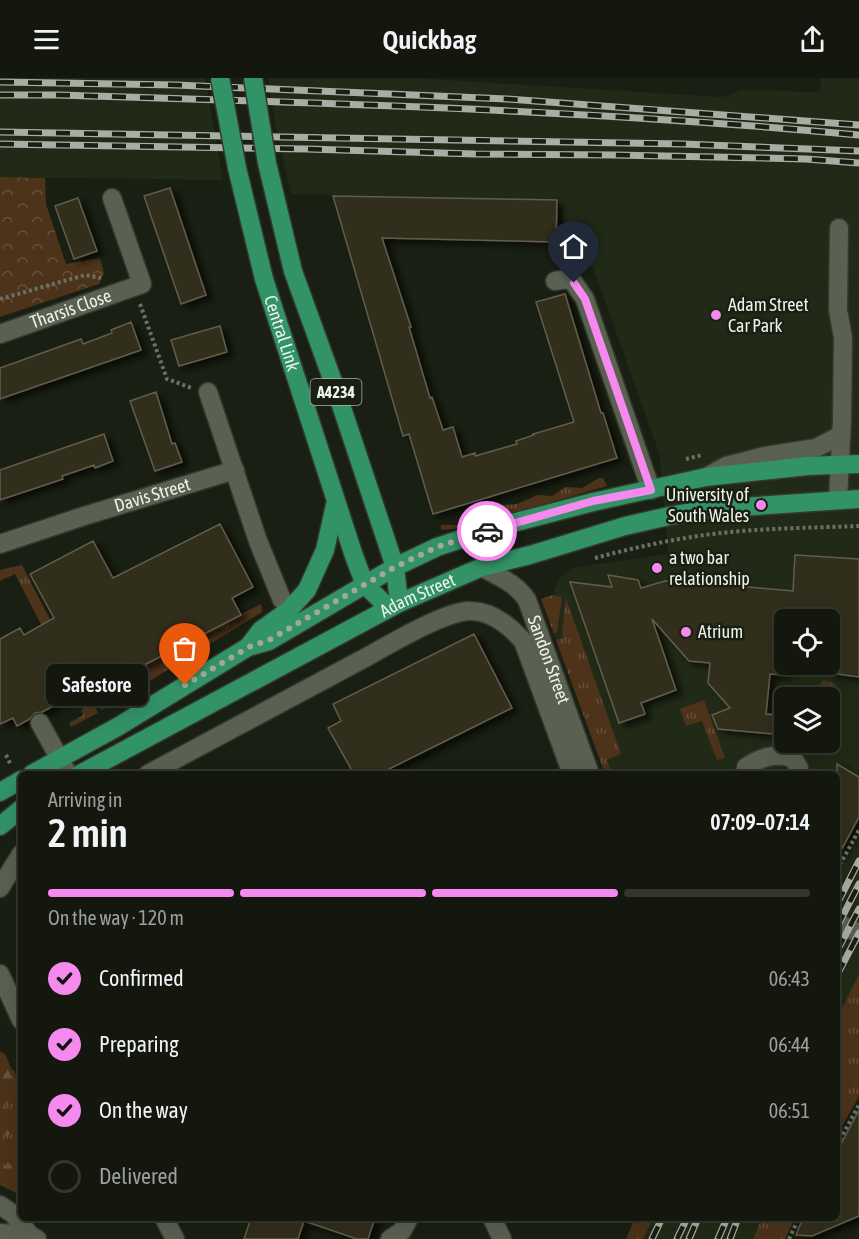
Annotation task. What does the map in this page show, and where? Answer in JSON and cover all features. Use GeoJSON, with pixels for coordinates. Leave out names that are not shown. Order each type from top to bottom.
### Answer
{"type":"FeatureCollection","features":[{"type":"Feature","properties":{"kind":"main road","name":"Central Link"},"geometry":{"type":"LineString","coordinates":[[220,78],[237,168],[264,279],[335,503],[365,585],[394,606]]}},
{"type":"Feature","properties":{"kind":"main road","name":"Central Link"},"geometry":{"type":"LineString","coordinates":[[253,78],[267,163],[293,271],[335,387],[395,567],[394,606]]}},
{"type":"Feature","properties":{"kind":"main road","name":"Adam Street"},"geometry":{"type":"LineString","coordinates":[[44,771],[64,766],[119,726],[249,647],[269,640],[395,567],[437,547],[501,526],[593,501],[706,477],[859,464]]}},
{"type":"Feature","properties":{"kind":"main road","name":"Adam Street"},"geometry":{"type":"LineString","coordinates":[[86,771],[394,606],[482,567],[625,526],[669,516],[711,509],[859,499]]}},
{"type":"Feature","properties":{"kind":"main road"},"geometry":{"type":"LineString","coordinates":[[249,647],[261,630],[289,610],[307,590],[325,550],[335,503]]}},
{"type":"Feature","properties":{"kind":"main road"},"geometry":{"type":"LineString","coordinates":[[0,792],[17,774]]}},
{"type":"Feature","properties":{"kind":"main road"},"geometry":{"type":"LineString","coordinates":[[0,826],[18,811]]}},
{"type":"Feature","properties":{"kind":"street"},"geometry":{"type":"LineString","coordinates":[[112,198],[133,287]]}},
{"type":"Feature","properties":{"kind":"street"},"geometry":{"type":"LineString","coordinates":[[838,499],[843,338],[838,310],[839,228]]}},
{"type":"Feature","properties":{"kind":"street"},"geometry":{"type":"LineString","coordinates":[[555,281],[567,279],[574,283],[585,299],[651,490]]}},
{"type":"Feature","properties":{"kind":"street","name":"Tharsis Close"},"geometry":{"type":"LineString","coordinates":[[0,334],[133,287]]}},
{"type":"Feature","properties":{"kind":"street"},"geometry":{"type":"LineString","coordinates":[[208,392],[258,541],[282,600]]}},
{"type":"Feature","properties":{"kind":"street"},"geometry":{"type":"LineString","coordinates":[[706,477],[726,466],[755,458],[816,448],[841,435]]}},
{"type":"Feature","properties":{"kind":"street","name":"Davis Street"},"geometry":{"type":"LineString","coordinates":[[0,544],[235,470]]}},
{"type":"Feature","properties":{"kind":"street","name":"Sandon Street"},"geometry":{"type":"LineString","coordinates":[[482,567],[520,589],[527,600],[589,771]]}},
{"type":"Feature","properties":{"kind":"street"},"geometry":{"type":"LineString","coordinates":[[154,771],[406,636],[454,614],[470,611],[489,615],[510,626],[523,640],[571,771]]}},
{"type":"Feature","properties":{"kind":"street"},"geometry":{"type":"LineString","coordinates":[[40,723],[64,766]]}},
{"type":"Feature","properties":{"kind":"street"},"geometry":{"type":"LineString","coordinates":[[745,771],[746,767],[757,759],[780,754],[793,758],[799,771]]}},
{"type":"Feature","properties":{"kind":"street"},"geometry":{"type":"LineString","coordinates":[[0,888],[18,859]]}},
{"type":"Feature","properties":{"kind":"street"},"geometry":{"type":"LineString","coordinates":[[840,924],[859,933]]}},
{"type":"Feature","properties":{"kind":"street"},"geometry":{"type":"LineString","coordinates":[[0,974],[18,1013]]}},
{"type":"Feature","properties":{"kind":"street"},"geometry":{"type":"LineString","coordinates":[[0,1205],[18,1219]]}},
{"type":"Feature","properties":{"kind":"street"},"geometry":{"type":"LineString","coordinates":[[19,1221],[34,1237]]}},
{"type":"Feature","properties":{"kind":"street"},"geometry":{"type":"LineString","coordinates":[[166,1221],[175,1239]]}},
{"type":"Feature","properties":{"kind":"street"},"geometry":{"type":"LineString","coordinates":[[390,1239],[402,1231],[407,1221]]}},
{"type":"Feature","properties":{"kind":"street"},"geometry":{"type":"LineString","coordinates":[[493,1221],[502,1239]]}},
{"type":"Feature","properties":{"kind":"street"},"geometry":{"type":"LineString","coordinates":[[0,1233],[34,1237]]}},
{"type":"Feature","properties":{"kind":"path"},"geometry":{"type":"LineString","coordinates":[[0,299],[85,275],[133,287],[167,380],[208,392]]}},
{"type":"Feature","properties":{"kind":"path"},"geometry":{"type":"LineString","coordinates":[[594,558],[637,547],[700,536],[789,528],[859,526]]}},
{"type":"Feature","properties":{"kind":"path"},"geometry":{"type":"LineString","coordinates":[[6,755],[17,774]]}},
{"type":"Feature","properties":{"kind":"path"},"geometry":{"type":"LineString","coordinates":[[840,865],[859,830]]}},
{"type":"Feature","properties":{"kind":"path"},"geometry":{"type":"LineString","coordinates":[[840,1140],[859,1105]]}},
{"type":"Feature","properties":{"kind":"path"},"geometry":{"type":"LineString","coordinates":[[789,1239],[798,1221]]}},
{"type":"Feature","properties":{"kind":"shaded area"},"geometry":{"type":"Polygon","coordinates":[[[0,78],[205,78],[223,180],[0,177],[0,78]]]}},
{"type":"Feature","properties":{"kind":"shaded area","name":"University of South Wales"},"geometry":{"type":"Polygon","coordinates":[[[268,78],[412,78],[723,97],[742,90],[820,92],[821,78],[859,78],[859,1096],[840,1130],[840,771],[604,771],[541,599],[553,595],[561,577],[571,568],[668,554],[660,456],[594,270],[574,251],[557,200],[291,194],[274,118],[268,78]]]}},
{"type":"Feature","properties":{"kind":"shaded area"},"geometry":{"type":"Polygon","coordinates":[[[634,1221],[794,1221],[785,1239],[626,1239],[634,1221]]]}},
{"type":"Feature","properties":{"kind":"green space"},"geometry":{"type":"Polygon","coordinates":[[[0,177],[45,178],[46,204],[66,264],[100,258],[104,273],[99,284],[0,317],[0,177]]]}},
{"type":"Feature","properties":{"kind":"green space"},"geometry":{"type":"Polygon","coordinates":[[[603,478],[607,486],[462,528],[441,530],[441,525],[458,525],[476,512],[490,513],[503,505],[517,504],[538,495],[552,496],[566,487],[582,488],[603,478]]]}},
{"type":"Feature","properties":{"kind":"green space"},"geometry":{"type":"Polygon","coordinates":[[[22,565],[98,713],[71,727],[69,723],[83,715],[81,710],[84,708],[15,574],[0,581],[0,570],[22,565]]]}},
{"type":"Feature","properties":{"kind":"green space"},"geometry":{"type":"Polygon","coordinates":[[[553,595],[562,597],[557,632],[554,634],[541,599],[553,595]]]}},
{"type":"Feature","properties":{"kind":"green space"},"geometry":{"type":"Polygon","coordinates":[[[566,598],[621,754],[607,760],[611,771],[604,771],[556,640],[563,638],[566,598]]]}},
{"type":"Feature","properties":{"kind":"green space"},"geometry":{"type":"Polygon","coordinates":[[[261,604],[262,612],[102,710],[94,691],[261,604]]]}},
{"type":"Feature","properties":{"kind":"green space"},"geometry":{"type":"Polygon","coordinates":[[[824,680],[834,683],[835,687],[817,687],[824,680]]]}},
{"type":"Feature","properties":{"kind":"green space"},"geometry":{"type":"Polygon","coordinates":[[[704,700],[725,758],[717,760],[702,721],[686,726],[680,709],[704,700]]]}},
{"type":"Feature","properties":{"kind":"green space"},"geometry":{"type":"Polygon","coordinates":[[[859,974],[859,1096],[840,1130],[840,1012],[859,974]]]}},
{"type":"Feature","properties":{"kind":"green space"},"geometry":{"type":"Polygon","coordinates":[[[0,1051],[5,1054],[18,1084],[18,1194],[0,1185],[0,1051]]]}},
{"type":"Feature","properties":{"kind":"green space"},"geometry":{"type":"Polygon","coordinates":[[[0,1066],[14,1070],[16,1076],[5,1107],[7,1110],[14,1111],[18,1120],[18,1128],[6,1136],[0,1134],[0,1066]]]}},
{"type":"Feature","properties":{"kind":"green space"},"geometry":{"type":"Polygon","coordinates":[[[18,1146],[18,1194],[0,1185],[0,1164],[7,1165],[14,1160],[18,1146]]]}},
{"type":"Feature","properties":{"kind":"green space"},"geometry":{"type":"Polygon","coordinates":[[[634,1221],[652,1221],[643,1239],[626,1239],[634,1221]]]}},
{"type":"Feature","properties":{"kind":"green space"},"geometry":{"type":"Polygon","coordinates":[[[761,1221],[794,1221],[785,1239],[753,1239],[761,1221]]]}},
{"type":"Feature","properties":{"kind":"building"},"geometry":{"type":"Polygon","coordinates":[[[170,188],[206,295],[181,304],[144,196],[170,188]]]}},
{"type":"Feature","properties":{"kind":"building"},"geometry":{"type":"Polygon","coordinates":[[[333,196],[557,200],[556,242],[382,238],[411,327],[409,327],[430,398],[432,397],[443,430],[453,427],[462,457],[475,453],[475,456],[517,444],[516,441],[533,434],[574,422],[536,302],[565,294],[617,458],[433,514],[409,434],[403,436],[333,196]]]}},
{"type":"Feature","properties":{"kind":"building"},"geometry":{"type":"Polygon","coordinates":[[[78,198],[97,251],[74,259],[55,206],[78,198]]]}},
{"type":"Feature","properties":{"kind":"building"},"geometry":{"type":"Polygon","coordinates":[[[131,322],[141,350],[0,399],[0,368],[81,339],[83,344],[112,333],[111,330],[131,322]]]}},
{"type":"Feature","properties":{"kind":"building"},"geometry":{"type":"Polygon","coordinates":[[[220,326],[227,352],[179,366],[171,340],[220,326]]]}},
{"type":"Feature","properties":{"kind":"building"},"geometry":{"type":"Polygon","coordinates":[[[156,392],[172,444],[175,443],[182,462],[155,471],[130,401],[156,392]]]}},
{"type":"Feature","properties":{"kind":"building"},"geometry":{"type":"Polygon","coordinates":[[[104,434],[113,461],[62,476],[63,479],[0,500],[0,470],[104,434]]]}},
{"type":"Feature","properties":{"kind":"building"},"geometry":{"type":"Polygon","coordinates":[[[220,524],[253,587],[232,598],[241,615],[94,691],[91,686],[42,712],[35,713],[30,719],[17,726],[13,718],[0,724],[0,639],[20,628],[24,635],[54,618],[30,574],[93,541],[113,578],[220,524]]]}},
{"type":"Feature","properties":{"kind":"building","name":"Atrium"},"geometry":{"type":"Polygon","coordinates":[[[795,555],[859,559],[859,677],[840,674],[840,609],[774,609],[774,674],[770,674],[766,714],[774,715],[774,734],[718,729],[712,715],[730,708],[708,683],[710,663],[689,661],[652,619],[676,690],[641,703],[645,714],[619,723],[570,582],[612,587],[608,575],[638,580],[641,588],[665,581],[682,583],[682,581],[793,591],[795,555]]]}},
{"type":"Feature","properties":{"kind":"building"},"geometry":{"type":"Polygon","coordinates":[[[474,634],[512,708],[385,771],[352,771],[328,728],[341,721],[333,704],[474,634]]]}},
{"type":"Feature","properties":{"kind":"building"},"geometry":{"type":"Polygon","coordinates":[[[837,764],[859,777],[859,817],[840,852],[840,771],[837,771],[837,764]]]}},
{"type":"Feature","properties":{"kind":"building"},"geometry":{"type":"Polygon","coordinates":[[[859,1110],[859,1216],[812,1236],[796,1235],[802,1221],[840,1221],[840,1146],[859,1110]]]}},
{"type":"Feature","properties":{"kind":"building"},"geometry":{"type":"Polygon","coordinates":[[[250,1221],[304,1221],[298,1239],[244,1239],[250,1221]]]}},
{"type":"Feature","properties":{"kind":"building"},"geometry":{"type":"Polygon","coordinates":[[[304,1221],[374,1221],[368,1239],[357,1239],[304,1221]]]}},
{"type":"Feature","properties":{"kind":"railway"},"geometry":{"type":"LineString","coordinates":[[0,82],[176,85],[507,99],[859,125]]}},
{"type":"Feature","properties":{"kind":"railway"},"geometry":{"type":"LineString","coordinates":[[0,95],[258,101],[559,113],[859,135]]}},
{"type":"Feature","properties":{"kind":"railway"},"geometry":{"type":"LineString","coordinates":[[0,132],[683,144],[859,151]]}},
{"type":"Feature","properties":{"kind":"railway"},"geometry":{"type":"LineString","coordinates":[[0,144],[806,159],[859,163]]}},
{"type":"Feature","properties":{"kind":"railway"},"geometry":{"type":"LineString","coordinates":[[840,898],[859,861]]}},
{"type":"Feature","properties":{"kind":"railway"},"geometry":{"type":"LineString","coordinates":[[840,921],[859,884]]}},
{"type":"Feature","properties":{"kind":"railway"},"geometry":{"type":"LineString","coordinates":[[840,945],[859,909]]}},
{"type":"Feature","properties":{"kind":"railway"},"geometry":{"type":"LineString","coordinates":[[840,969],[859,933]]}},
{"type":"Feature","properties":{"kind":"railway"},"geometry":{"type":"LineString","coordinates":[[652,1239],[661,1221]]}},
{"type":"Feature","properties":{"kind":"railway"},"geometry":{"type":"LineString","coordinates":[[677,1239],[686,1221]]}},
{"type":"Feature","properties":{"kind":"railway"},"geometry":{"type":"LineString","coordinates":[[689,1239],[697,1221]]}},
{"type":"Feature","properties":{"kind":"railway"},"geometry":{"type":"LineString","coordinates":[[718,1239],[726,1221]]}},
{"type":"Feature","properties":{"kind":"railway"},"geometry":{"type":"LineString","coordinates":[[730,1239],[737,1221]]}},
{"type":"Feature","properties":{"kind":"way so far"},"geometry":{"type":"LineString","coordinates":[[185,685],[249,647],[269,640],[395,567],[437,547],[487,531]]}},
{"type":"Feature","properties":{"kind":"place","name":"Adam Street Car Park"},"geometry":{"type":"Point","coordinates":[716,315]}},
{"type":"Feature","properties":{"kind":"place","name":"University of South Wales"},"geometry":{"type":"Point","coordinates":[761,505]}},
{"type":"Feature","properties":{"kind":"place","name":"a two bar relationship"},"geometry":{"type":"Point","coordinates":[657,568]}},
{"type":"Feature","properties":{"kind":"place","name":"Atrium"},"geometry":{"type":"Point","coordinates":[686,632]}},
{"type":"Feature","properties":{"kind":"place","name":"Safestore"},"geometry":{"type":"Point","coordinates":[185,685]}},
{"type":"Feature","properties":{"kind":"route"},"geometry":{"type":"LineString","coordinates":[[487,531],[593,501],[651,490],[585,299],[574,283]]}}]}
